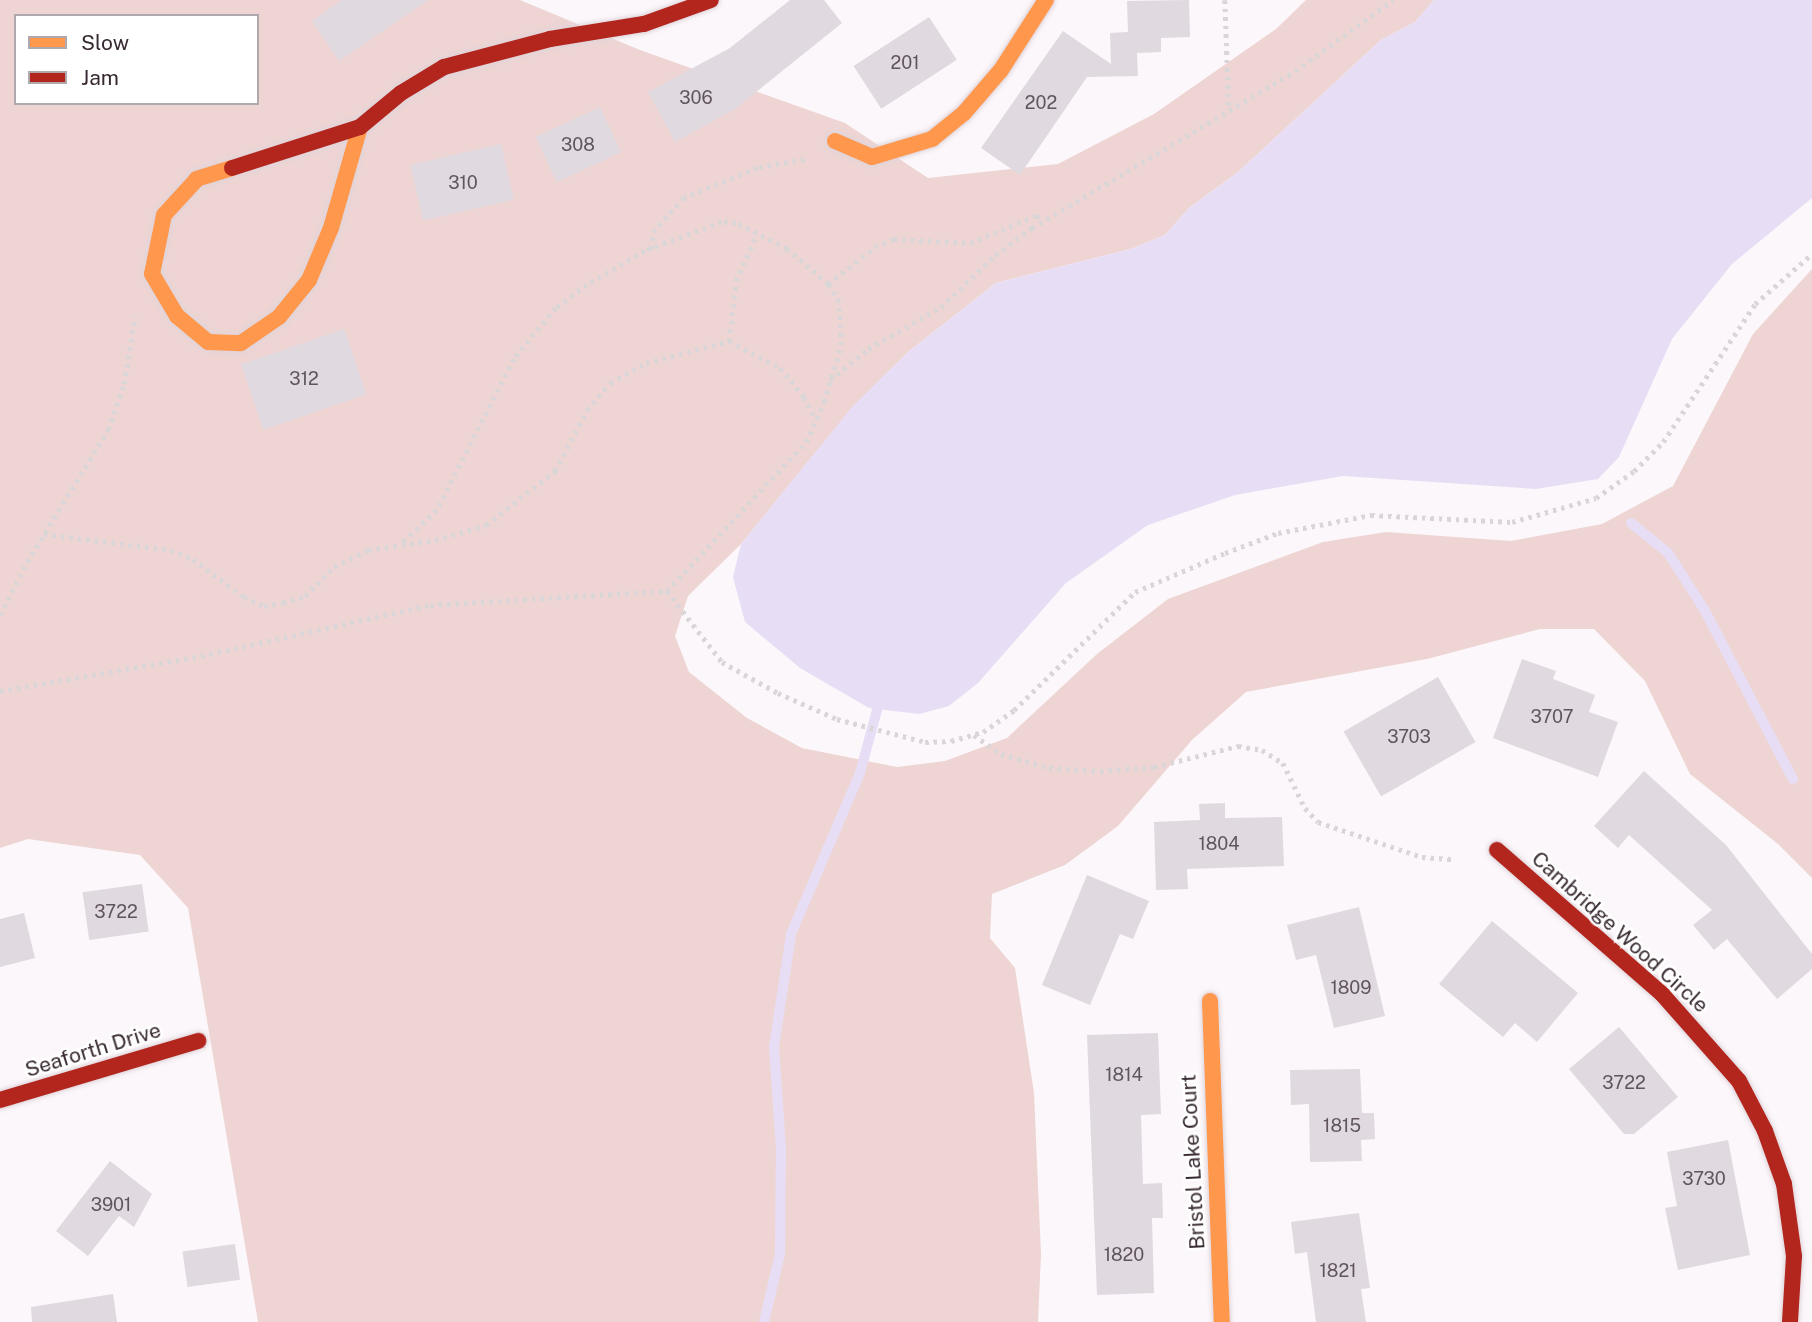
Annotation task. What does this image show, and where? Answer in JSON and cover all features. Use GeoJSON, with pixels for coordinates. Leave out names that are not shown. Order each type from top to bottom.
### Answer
{"type":"FeatureCollection","features":[{"type":"Feature","properties":{"kind":"street"},"geometry":{"type":"LineString","coordinates":[[360,127],[331,228],[309,280],[279,317],[241,343],[208,342],[177,317],[152,274],[164,215],[197,179],[360,127],[401,93],[444,67],[550,39],[644,24],[711,0]]}},
{"type":"Feature","properties":{"kind":"street"},"geometry":{"type":"LineString","coordinates":[[835,141],[872,157],[932,139],[964,113],[1001,70],[1045,0]]}},
{"type":"Feature","properties":{"kind":"street","name":"Cambridge Wood Circle"},"geometry":{"type":"LineString","coordinates":[[1497,850],[1662,994],[1739,1081],[1765,1131],[1784,1184],[1794,1255],[1790,1322]]}},
{"type":"Feature","properties":{"kind":"street","name":"Bristol Lake Court"},"geometry":{"type":"LineString","coordinates":[[1210,1000],[1222,1322]]}},
{"type":"Feature","properties":{"kind":"street","name":"Seaforth Drive"},"geometry":{"type":"LineString","coordinates":[[0,1100],[198,1041]]}},
{"type":"Feature","properties":{"kind":"path"},"geometry":{"type":"LineString","coordinates":[[1225,0],[1229,108]]}},
{"type":"Feature","properties":{"kind":"path"},"geometry":{"type":"LineString","coordinates":[[829,381],[868,349],[941,307],[995,255],[1042,222],[1229,108],[1296,71],[1393,0]]}},
{"type":"Feature","properties":{"kind":"path"},"geometry":{"type":"LineString","coordinates":[[651,249],[653,232],[683,198],[759,167],[821,154],[835,141]]}},
{"type":"Feature","properties":{"kind":"path"},"geometry":{"type":"LineString","coordinates":[[828,284],[875,247],[894,240],[970,243],[1037,215],[1042,222]]}},
{"type":"Feature","properties":{"kind":"path"},"geometry":{"type":"LineString","coordinates":[[0,691],[201,656],[430,605],[667,591],[785,469],[816,420],[841,345],[839,302],[828,284],[787,249],[736,223],[722,222],[651,249],[556,308],[514,359],[437,510],[400,545]]}},
{"type":"Feature","properties":{"kind":"path"},"geometry":{"type":"LineString","coordinates":[[729,341],[736,281],[757,234]]}},
{"type":"Feature","properties":{"kind":"path"},"geometry":{"type":"LineString","coordinates":[[667,591],[722,662],[837,719],[925,741],[973,735],[1014,710],[1135,592],[1278,533],[1371,515],[1512,522],[1596,498],[1634,471],[1663,442],[1755,304],[1812,254]]}},
{"type":"Feature","properties":{"kind":"path"},"geometry":{"type":"LineString","coordinates":[[0,615],[44,534],[108,430],[124,384],[143,284],[152,274]]}},
{"type":"Feature","properties":{"kind":"path"},"geometry":{"type":"LineString","coordinates":[[44,534],[171,550],[193,559],[216,580],[264,606],[305,596],[334,567],[368,550],[486,525],[555,471],[587,410],[610,383],[646,362],[729,341],[751,349],[780,368],[804,397],[816,420]]}},
{"type":"Feature","properties":{"kind":"path"},"geometry":{"type":"LineString","coordinates":[[973,735],[1001,754],[1037,765],[1100,772],[1154,767],[1238,746],[1262,750],[1283,763],[1305,807],[1318,822],[1422,858],[1454,859]]}},
{"type":"Feature","properties":{"kind":"shaded area"},"geometry":{"type":"Polygon","coordinates":[[[0,0],[520,0],[640,50],[845,123],[928,178],[1058,164],[1154,114],[1276,29],[1306,0],[1434,0],[1415,22],[1381,40],[1237,173],[1189,208],[1165,235],[1131,249],[996,283],[908,352],[852,408],[741,544],[688,596],[675,636],[689,672],[747,718],[802,748],[897,767],[945,761],[1007,738],[1097,654],[1168,599],[1323,542],[1386,532],[1511,541],[1602,524],[1673,486],[1753,334],[1812,269],[1812,878],[1778,844],[1690,774],[1645,681],[1594,629],[1540,629],[1427,659],[1246,692],[1192,740],[1118,826],[1065,865],[992,894],[990,938],[1015,968],[1034,1093],[1041,1254],[1038,1322],[258,1322],[188,908],[140,855],[28,839],[0,848],[0,0]]]}},
{"type":"Feature","properties":{"kind":"shaded area"},"geometry":{"type":"Polygon","coordinates":[[[1434,0],[1812,0],[1812,198],[1732,264],[1672,339],[1619,457],[1598,479],[1536,489],[1343,476],[1235,495],[1148,525],[1066,583],[978,683],[949,706],[919,714],[869,708],[800,668],[745,622],[733,577],[741,544],[852,407],[908,352],[996,283],[1131,249],[1165,235],[1189,208],[1237,173],[1381,40],[1415,22],[1434,0]]]}},
{"type":"Feature","properties":{"kind":"building"},"geometry":{"type":"Polygon","coordinates":[[[342,0],[428,0],[339,61],[312,21],[342,0]]]}},
{"type":"Feature","properties":{"kind":"building"},"geometry":{"type":"Polygon","coordinates":[[[790,0],[824,0],[842,23],[735,109],[675,142],[648,92],[730,48],[790,0]]]}},
{"type":"Feature","properties":{"kind":"building"},"geometry":{"type":"Polygon","coordinates":[[[1189,0],[1190,37],[1161,38],[1161,52],[1137,53],[1138,76],[1087,77],[1020,175],[981,148],[1063,31],[1111,64],[1110,33],[1128,32],[1127,1],[1189,0]]]}},
{"type":"Feature","properties":{"kind":"building"},"geometry":{"type":"Polygon","coordinates":[[[929,17],[957,60],[881,109],[854,66],[929,17]]]}},
{"type":"Feature","properties":{"kind":"building"},"geometry":{"type":"Polygon","coordinates":[[[600,107],[621,152],[557,182],[536,137],[600,107]]]}},
{"type":"Feature","properties":{"kind":"building"},"geometry":{"type":"Polygon","coordinates":[[[501,144],[514,200],[423,220],[410,165],[501,144]]]}},
{"type":"Feature","properties":{"kind":"building"},"geometry":{"type":"Polygon","coordinates":[[[344,329],[366,394],[263,430],[241,364],[344,329]]]}},
{"type":"Feature","properties":{"kind":"building"},"geometry":{"type":"Polygon","coordinates":[[[1522,659],[1556,671],[1553,679],[1595,695],[1589,712],[1618,722],[1598,777],[1493,738],[1522,659]]]}},
{"type":"Feature","properties":{"kind":"building"},"geometry":{"type":"Polygon","coordinates":[[[1438,677],[1476,742],[1381,796],[1344,732],[1438,677]]]}},
{"type":"Feature","properties":{"kind":"building"},"geometry":{"type":"Polygon","coordinates":[[[1644,771],[1726,845],[1812,954],[1812,969],[1777,999],[1727,939],[1714,950],[1693,925],[1712,910],[1629,835],[1618,848],[1594,826],[1644,771]]]}},
{"type":"Feature","properties":{"kind":"building"},"geometry":{"type":"Polygon","coordinates":[[[1225,803],[1225,818],[1282,817],[1284,866],[1187,869],[1188,889],[1156,890],[1154,822],[1200,820],[1199,804],[1225,803]]]}},
{"type":"Feature","properties":{"kind":"building"},"geometry":{"type":"Polygon","coordinates":[[[1087,875],[1149,901],[1133,939],[1120,934],[1090,1005],[1042,985],[1087,875]]]}},
{"type":"Feature","properties":{"kind":"building"},"geometry":{"type":"Polygon","coordinates":[[[142,884],[149,932],[89,940],[83,892],[142,884]]]}},
{"type":"Feature","properties":{"kind":"building"},"geometry":{"type":"Polygon","coordinates":[[[1359,907],[1385,1016],[1334,1028],[1316,955],[1296,960],[1287,925],[1359,907]]]}},
{"type":"Feature","properties":{"kind":"building"},"geometry":{"type":"Polygon","coordinates":[[[24,913],[35,958],[0,967],[0,919],[24,913]]]}},
{"type":"Feature","properties":{"kind":"building"},"geometry":{"type":"Polygon","coordinates":[[[1492,921],[1578,993],[1537,1042],[1515,1023],[1503,1037],[1439,984],[1492,921]]]}},
{"type":"Feature","properties":{"kind":"building"},"geometry":{"type":"Polygon","coordinates":[[[1619,1027],[1678,1097],[1634,1134],[1624,1134],[1569,1069],[1619,1027]]]}},
{"type":"Feature","properties":{"kind":"building"},"geometry":{"type":"Polygon","coordinates":[[[1158,1033],[1161,1114],[1141,1115],[1143,1184],[1162,1183],[1163,1218],[1152,1218],[1154,1293],[1097,1295],[1087,1035],[1158,1033]]]}},
{"type":"Feature","properties":{"kind":"building"},"geometry":{"type":"Polygon","coordinates":[[[1360,1069],[1362,1113],[1374,1113],[1375,1139],[1361,1140],[1362,1161],[1310,1162],[1309,1104],[1291,1105],[1290,1070],[1360,1069]]]}},
{"type":"Feature","properties":{"kind":"building"},"geometry":{"type":"Polygon","coordinates":[[[1728,1140],[1750,1255],[1678,1270],[1665,1208],[1677,1206],[1667,1152],[1728,1140]]]}},
{"type":"Feature","properties":{"kind":"building"},"geometry":{"type":"Polygon","coordinates":[[[110,1161],[152,1194],[134,1227],[119,1216],[88,1256],[56,1231],[110,1161]]]}},
{"type":"Feature","properties":{"kind":"building"},"geometry":{"type":"Polygon","coordinates":[[[1359,1213],[1370,1288],[1361,1289],[1366,1322],[1316,1322],[1307,1252],[1295,1254],[1291,1222],[1359,1213]]]}},
{"type":"Feature","properties":{"kind":"building"},"geometry":{"type":"Polygon","coordinates":[[[235,1244],[240,1280],[188,1287],[183,1251],[235,1244]]]}},
{"type":"Feature","properties":{"kind":"building"},"geometry":{"type":"Polygon","coordinates":[[[113,1294],[117,1322],[32,1322],[31,1307],[113,1294]]]}},
{"type":"Feature","properties":{"kind":"waterway"},"geometry":{"type":"LineString","coordinates":[[1631,523],[1668,553],[1704,609],[1793,779]]}},
{"type":"Feature","properties":{"kind":"waterway"},"geometry":{"type":"LineString","coordinates":[[764,1322],[780,1254],[781,1149],[774,1047],[791,934],[860,773],[880,699]]}},
{"type":"Feature","properties":{"kind":"traffic: slow"},"geometry":{"type":"LineString","coordinates":[[835,141],[872,157],[932,139],[964,113],[1001,70],[1046,0]]}},
{"type":"Feature","properties":{"kind":"traffic: slow"},"geometry":{"type":"LineString","coordinates":[[232,168],[197,179],[164,215],[152,274],[177,316],[208,342],[241,343],[279,317],[309,280],[331,228],[360,127]]}},
{"type":"Feature","properties":{"kind":"traffic: slow"},"geometry":{"type":"LineString","coordinates":[[1210,1001],[1222,1322]]}},
{"type":"Feature","properties":{"kind":"traffic: jam"},"geometry":{"type":"LineString","coordinates":[[232,168],[360,127],[401,93],[444,67],[550,39],[644,24],[711,0]]}},
{"type":"Feature","properties":{"kind":"traffic: jam"},"geometry":{"type":"LineString","coordinates":[[1497,850],[1662,994],[1739,1081],[1765,1131],[1784,1184],[1794,1256],[1790,1322]]}},
{"type":"Feature","properties":{"kind":"traffic: jam"},"geometry":{"type":"LineString","coordinates":[[0,1100],[198,1041]]}}]}
